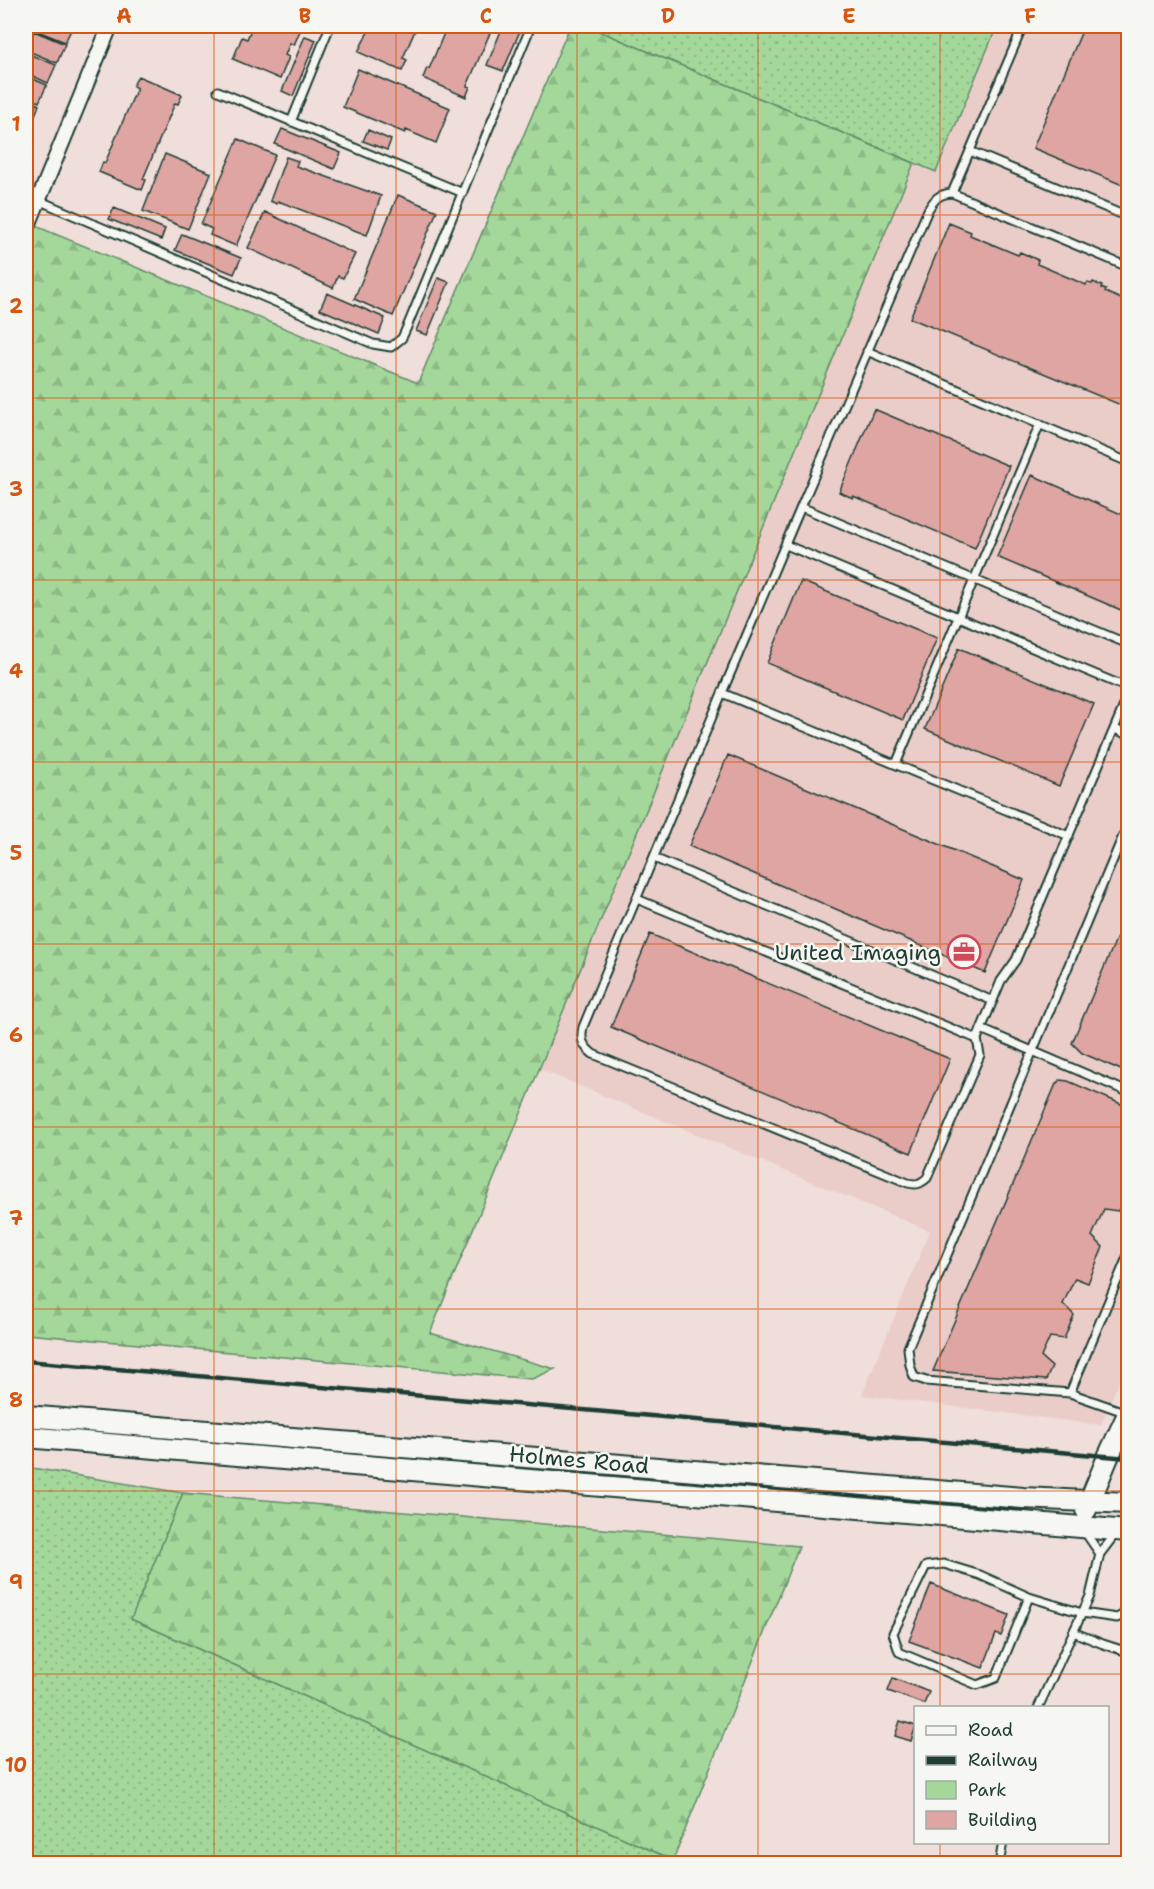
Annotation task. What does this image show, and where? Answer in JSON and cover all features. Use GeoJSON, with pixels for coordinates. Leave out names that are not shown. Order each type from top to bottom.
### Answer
{"type":"FeatureCollection","features":[{"type":"Feature","properties":{"kind":"main road"},"geometry":{"type":"LineString","coordinates":[[1081,1526],[1128,1414]]}},
{"type":"Feature","properties":{"kind":"main road","name":"Holmes Road"},"geometry":{"type":"LineString","coordinates":[[26,1416],[999,1496],[1128,1504]]}},
{"type":"Feature","properties":{"kind":"main road","name":"Holmes Road"},"geometry":{"type":"LineString","coordinates":[[26,1437],[1124,1531]]}},
{"type":"Feature","properties":{"kind":"main road"},"geometry":{"type":"LineString","coordinates":[[1124,1531],[1128,1504]]}},
{"type":"Feature","properties":{"kind":"street"},"geometry":{"type":"LineString","coordinates":[[29,223],[110,26]]}},
{"type":"Feature","properties":{"kind":"lane"},"geometry":{"type":"LineString","coordinates":[[291,122],[330,26]]}},
{"type":"Feature","properties":{"kind":"lane"},"geometry":{"type":"LineString","coordinates":[[38,200],[373,344],[391,347],[402,338],[407,327],[531,26]]}},
{"type":"Feature","properties":{"kind":"lane"},"geometry":{"type":"LineString","coordinates":[[952,193],[1023,26]]}},
{"type":"Feature","properties":{"kind":"lane"},"geometry":{"type":"LineString","coordinates":[[218,91],[463,193]]}},
{"type":"Feature","properties":{"kind":"lane"},"geometry":{"type":"LineString","coordinates":[[970,151],[1128,217]]}},
{"type":"Feature","properties":{"kind":"lane"},"geometry":{"type":"LineString","coordinates":[[1128,267],[952,193],[941,194],[933,200],[722,693],[583,1027],[582,1043],[593,1054],[915,1185],[921,1183],[927,1178],[980,1055],[976,1039],[1002,981],[1016,960],[1128,696]]}},
{"type":"Feature","properties":{"kind":"lane"},"geometry":{"type":"LineString","coordinates":[[867,351],[1128,462]]}},
{"type":"Feature","properties":{"kind":"lane"},"geometry":{"type":"LineString","coordinates":[[896,764],[1040,424]]}},
{"type":"Feature","properties":{"kind":"lane"},"geometry":{"type":"LineString","coordinates":[[801,507],[1128,644]]}},
{"type":"Feature","properties":{"kind":"lane"},"geometry":{"type":"LineString","coordinates":[[786,545],[1128,688]]}},
{"type":"Feature","properties":{"kind":"lane"},"geometry":{"type":"LineString","coordinates":[[722,693],[1069,836]]}},
{"type":"Feature","properties":{"kind":"lane"},"geometry":{"type":"LineString","coordinates":[[1114,729],[1128,735]]}},
{"type":"Feature","properties":{"kind":"lane"},"geometry":{"type":"LineString","coordinates":[[1128,824],[1034,1053],[908,1348],[914,1377],[926,1382],[1070,1393],[1128,1414]]}},
{"type":"Feature","properties":{"kind":"lane"},"geometry":{"type":"LineString","coordinates":[[654,858],[993,1001]]}},
{"type":"Feature","properties":{"kind":"lane"},"geometry":{"type":"LineString","coordinates":[[637,899],[976,1039]]}},
{"type":"Feature","properties":{"kind":"lane"},"geometry":{"type":"LineString","coordinates":[[981,1029],[1128,1092]]}},
{"type":"Feature","properties":{"kind":"lane"},"geometry":{"type":"LineString","coordinates":[[1070,1393],[1128,1256]]}},
{"type":"Feature","properties":{"kind":"lane"},"geometry":{"type":"LineString","coordinates":[[1081,1526],[1100,1554]]}},
{"type":"Feature","properties":{"kind":"lane"},"geometry":{"type":"LineString","coordinates":[[1038,1706],[1090,1596],[1100,1554],[1124,1531]]}},
{"type":"Feature","properties":{"kind":"lane"},"geometry":{"type":"LineString","coordinates":[[1029,1597],[996,1678],[977,1685],[899,1652],[893,1633],[926,1566],[944,1564],[980,1575],[1029,1597],[1082,1613],[1117,1618],[1124,1614],[1128,1592]]}},
{"type":"Feature","properties":{"kind":"lane"},"geometry":{"type":"LineString","coordinates":[[1073,1632],[1128,1652]]}},
{"type":"Feature","properties":{"kind":"lane"},"geometry":{"type":"LineString","coordinates":[[999,1863],[1003,1844]]}},
{"type":"Feature","properties":{"kind":"shaded area"},"geometry":{"type":"Polygon","coordinates":[[[997,26],[1128,26],[1128,1360],[1101,1425],[862,1395],[930,1231],[539,1069],[914,163],[936,171],[997,26]]]}},
{"type":"Feature","properties":{"kind":"green space"},"geometry":{"type":"Polygon","coordinates":[[[570,26],[587,26],[914,163],[430,1333],[555,1369],[532,1379],[26,1334],[26,222],[418,383],[570,26]]]}},
{"type":"Feature","properties":{"kind":"green space"},"geometry":{"type":"Polygon","coordinates":[[[587,26],[997,26],[936,172],[587,26]]]}},
{"type":"Feature","properties":{"kind":"green space"},"geometry":{"type":"Polygon","coordinates":[[[26,1467],[183,1493],[131,1619],[673,1860],[672,1863],[26,1863],[26,1467]]]}},
{"type":"Feature","properties":{"kind":"green space"},"geometry":{"type":"Polygon","coordinates":[[[183,1493],[799,1546],[673,1860],[131,1619],[183,1493]]]}},
{"type":"Feature","properties":{"kind":"building"},"geometry":{"type":"Polygon","coordinates":[[[36,26],[73,26],[65,42],[35,30],[36,26]]]}},
{"type":"Feature","properties":{"kind":"building"},"geometry":{"type":"Polygon","coordinates":[[[248,26],[302,26],[294,45],[290,43],[285,55],[289,57],[280,79],[233,59],[242,37],[247,39],[252,27],[248,26]]]}},
{"type":"Feature","properties":{"kind":"building"},"geometry":{"type":"Polygon","coordinates":[[[371,26],[417,26],[403,58],[407,60],[402,71],[358,52],[371,26]]]}},
{"type":"Feature","properties":{"kind":"building"},"geometry":{"type":"Polygon","coordinates":[[[447,26],[493,26],[467,86],[470,87],[466,97],[423,78],[447,26]]]}},
{"type":"Feature","properties":{"kind":"building"},"geometry":{"type":"Polygon","coordinates":[[[503,26],[522,26],[503,71],[487,65],[503,26]]]}},
{"type":"Feature","properties":{"kind":"building"},"geometry":{"type":"Polygon","coordinates":[[[1084,26],[1128,26],[1128,177],[1125,186],[1033,148],[1084,26]]]}},
{"type":"Feature","properties":{"kind":"building"},"geometry":{"type":"Polygon","coordinates":[[[34,31],[65,44],[57,63],[26,50],[34,31]]]}},
{"type":"Feature","properties":{"kind":"building"},"geometry":{"type":"Polygon","coordinates":[[[305,36],[316,40],[293,96],[282,91],[305,36]]]}},
{"type":"Feature","properties":{"kind":"building"},"geometry":{"type":"Polygon","coordinates":[[[26,53],[56,65],[48,83],[26,73],[26,53]]]}},
{"type":"Feature","properties":{"kind":"building"},"geometry":{"type":"Polygon","coordinates":[[[358,69],[450,108],[436,143],[406,130],[405,133],[343,107],[358,69]]]}},
{"type":"Feature","properties":{"kind":"building"},"geometry":{"type":"Polygon","coordinates":[[[26,76],[47,85],[39,102],[26,96],[26,76]]]}},
{"type":"Feature","properties":{"kind":"building"},"geometry":{"type":"Polygon","coordinates":[[[138,76],[182,95],[178,104],[175,103],[143,179],[146,180],[142,190],[99,172],[137,88],[133,86],[138,76]]]}},
{"type":"Feature","properties":{"kind":"building"},"geometry":{"type":"Polygon","coordinates":[[[26,99],[39,105],[32,123],[26,121],[26,99]]]}},
{"type":"Feature","properties":{"kind":"building"},"geometry":{"type":"Polygon","coordinates":[[[26,124],[32,127],[26,141],[26,124]]]}},
{"type":"Feature","properties":{"kind":"building"},"geometry":{"type":"Polygon","coordinates":[[[282,129],[341,153],[334,169],[275,144],[282,129]]]}},
{"type":"Feature","properties":{"kind":"building"},"geometry":{"type":"Polygon","coordinates":[[[368,130],[391,140],[387,150],[363,141],[368,130]]]}},
{"type":"Feature","properties":{"kind":"building"},"geometry":{"type":"Polygon","coordinates":[[[238,139],[275,155],[236,246],[210,235],[212,229],[201,224],[238,139]]]}},
{"type":"Feature","properties":{"kind":"building"},"geometry":{"type":"Polygon","coordinates":[[[165,154],[211,173],[188,229],[143,211],[165,154]]]}},
{"type":"Feature","properties":{"kind":"building"},"geometry":{"type":"Polygon","coordinates":[[[286,157],[298,161],[296,166],[381,196],[367,235],[278,201],[277,204],[270,201],[286,157]]]}},
{"type":"Feature","properties":{"kind":"building"},"geometry":{"type":"Polygon","coordinates":[[[398,195],[437,211],[393,316],[354,299],[398,195]]]}},
{"type":"Feature","properties":{"kind":"building"},"geometry":{"type":"Polygon","coordinates":[[[114,208],[165,229],[161,240],[109,219],[114,208]]]}},
{"type":"Feature","properties":{"kind":"building"},"geometry":{"type":"Polygon","coordinates":[[[265,212],[355,254],[343,278],[338,276],[333,288],[248,248],[265,212]]]}},
{"type":"Feature","properties":{"kind":"building"},"geometry":{"type":"Polygon","coordinates":[[[949,223],[971,232],[970,235],[1018,255],[1020,252],[1038,260],[1037,264],[1086,285],[1093,282],[1102,286],[1105,292],[1128,302],[1128,408],[910,318],[949,223]]]}},
{"type":"Feature","properties":{"kind":"building"},"geometry":{"type":"Polygon","coordinates":[[[182,234],[241,258],[234,274],[175,250],[182,234]]]}},
{"type":"Feature","properties":{"kind":"building"},"geometry":{"type":"Polygon","coordinates":[[[438,278],[449,282],[427,335],[416,331],[438,278]]]}},
{"type":"Feature","properties":{"kind":"building"},"geometry":{"type":"Polygon","coordinates":[[[327,293],[385,318],[379,334],[320,309],[327,293]]]}},
{"type":"Feature","properties":{"kind":"building"},"geometry":{"type":"Polygon","coordinates":[[[874,409],[1009,466],[975,548],[839,492],[874,409]]]}},
{"type":"Feature","properties":{"kind":"building"},"geometry":{"type":"Polygon","coordinates":[[[1032,475],[1128,517],[1128,613],[997,557],[1032,475]]]}},
{"type":"Feature","properties":{"kind":"building"},"geometry":{"type":"Polygon","coordinates":[[[801,581],[937,638],[903,720],[767,663],[801,581]]]}},
{"type":"Feature","properties":{"kind":"building"},"geometry":{"type":"Polygon","coordinates":[[[959,648],[1094,704],[1059,786],[925,729],[959,648]]]}},
{"type":"Feature","properties":{"kind":"building"},"geometry":{"type":"Polygon","coordinates":[[[728,755],[1024,880],[985,973],[689,846],[728,755]]]}},
{"type":"Feature","properties":{"kind":"building"},"geometry":{"type":"Polygon","coordinates":[[[1128,911],[1128,1073],[1082,1053],[1072,1043],[1128,911]]]}},
{"type":"Feature","properties":{"kind":"building"},"geometry":{"type":"Polygon","coordinates":[[[650,934],[950,1059],[911,1153],[611,1027],[650,934]]]}},
{"type":"Feature","properties":{"kind":"building"},"geometry":{"type":"Polygon","coordinates":[[[1060,1080],[1068,1081],[1128,1107],[1128,1152],[1122,1166],[1128,1172],[1128,1186],[1118,1211],[1104,1209],[1092,1236],[1103,1247],[1088,1283],[1075,1278],[1063,1304],[1074,1315],[1064,1339],[1050,1337],[1041,1357],[1052,1367],[1046,1380],[933,1371],[1056,1084],[1060,1080]]]}},
{"type":"Feature","properties":{"kind":"building"},"geometry":{"type":"Polygon","coordinates":[[[931,1584],[1009,1615],[1001,1636],[996,1634],[983,1668],[909,1641],[931,1584]]]}},
{"type":"Feature","properties":{"kind":"building"},"geometry":{"type":"Polygon","coordinates":[[[893,1678],[929,1692],[924,1704],[888,1691],[893,1678]]]}},
{"type":"Feature","properties":{"kind":"building"},"geometry":{"type":"Polygon","coordinates":[[[900,1721],[914,1725],[911,1741],[895,1736],[900,1721]]]}},
{"type":"Feature","properties":{"kind":"railway"},"geometry":{"type":"LineString","coordinates":[[26,1361],[1128,1458]]}},
{"type":"Feature","properties":{"kind":"place","name":"United Imaging"},"geometry":{"type":"Point","coordinates":[964,952]}}]}
